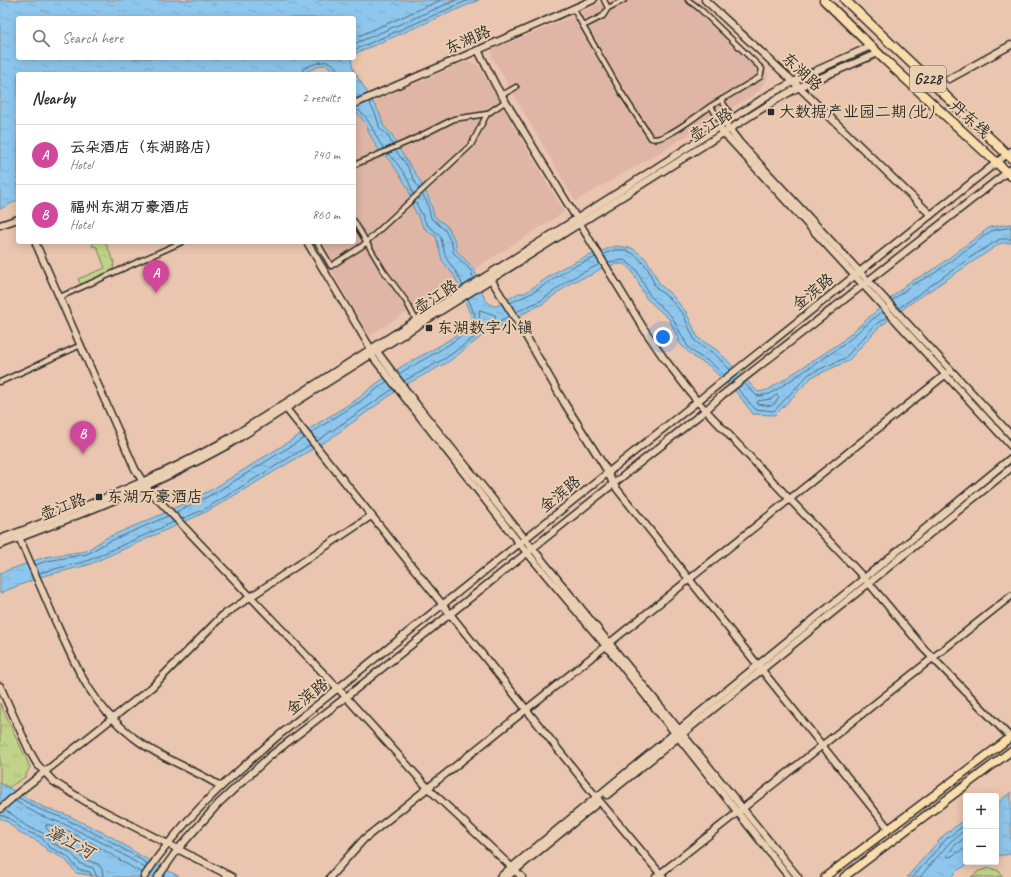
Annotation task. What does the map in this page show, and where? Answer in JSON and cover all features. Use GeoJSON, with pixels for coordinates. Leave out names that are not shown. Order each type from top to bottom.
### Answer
{"type":"FeatureCollection","features":[{"type":"Feature","properties":{"kind":"highway","name":"丹东线"},"geometry":{"type":"LineString","coordinates":[[824,0],[878,54],[965,134],[1010,172]]}},
{"type":"Feature","properties":{"kind":"highway","name":"丹东线"},"geometry":{"type":"LineString","coordinates":[[845,0],[975,124],[1010,154]]}},
{"type":"Feature","properties":{"kind":"highway"},"geometry":{"type":"LineString","coordinates":[[965,134],[975,124]]}},
{"type":"Feature","properties":{"kind":"main road","name":"东湖路"},"geometry":{"type":"LineString","coordinates":[[356,103],[593,0]]}},
{"type":"Feature","properties":{"kind":"main road","name":"东湖路"},"geometry":{"type":"LineString","coordinates":[[705,0],[793,81],[931,215]]}},
{"type":"Feature","properties":{"kind":"main road"},"geometry":{"type":"LineString","coordinates":[[949,79],[1011,45]]}},
{"type":"Feature","properties":{"kind":"main road","name":"壶江路"},"geometry":{"type":"LineString","coordinates":[[372,350],[579,220],[722,127],[733,118],[793,81],[871,46]]}},
{"type":"Feature","properties":{"kind":"main road"},"geometry":{"type":"LineString","coordinates":[[478,50],[502,95],[616,282],[663,357],[697,401],[866,581],[933,658],[1010,737],[825,877]]}},
{"type":"Feature","properties":{"kind":"main road","name":"壶江路"},"geometry":{"type":"LineString","coordinates":[[722,127],[729,129],[799,87],[878,54]]}},
{"type":"Feature","properties":{"kind":"main road"},"geometry":{"type":"LineString","coordinates":[[722,127],[862,285],[879,297]]}},
{"type":"Feature","properties":{"kind":"main road"},"geometry":{"type":"LineString","coordinates":[[729,129],[860,272],[879,297],[948,373],[1011,446]]}},
{"type":"Feature","properties":{"kind":"main road","name":"金滨路"},"geometry":{"type":"LineString","coordinates":[[144,877],[158,855],[192,814],[220,786],[278,736],[997,162],[1010,154]]}},
{"type":"Feature","properties":{"kind":"main road","name":"金滨路"},"geometry":{"type":"LineString","coordinates":[[158,877],[178,849],[244,778],[706,410],[721,396],[862,285],[1010,172]]}},
{"type":"Feature","properties":{"kind":"main road"},"geometry":{"type":"LineString","coordinates":[[0,225],[16,220]]}},
{"type":"Feature","properties":{"kind":"main road"},"geometry":{"type":"LineString","coordinates":[[38,244],[135,469],[145,485],[346,697],[428,788],[522,877]]}},
{"type":"Feature","properties":{"kind":"main road"},"geometry":{"type":"LineString","coordinates":[[308,244],[372,350],[381,368],[408,397],[525,539],[740,811],[789,877]]}},
{"type":"Feature","properties":{"kind":"main road"},"geometry":{"type":"LineString","coordinates":[[486,278],[499,290],[565,404],[608,472],[613,484],[889,829]]}},
{"type":"Feature","properties":{"kind":"main road","name":"壶江路"},"geometry":{"type":"LineString","coordinates":[[0,545],[18,535],[145,485],[199,456],[285,407],[416,320],[459,296]]}},
{"type":"Feature","properties":{"kind":"main road"},"geometry":{"type":"LineString","coordinates":[[372,350],[386,364],[408,397],[519,543],[608,645]]}},
{"type":"Feature","properties":{"kind":"main road"},"geometry":{"type":"LineString","coordinates":[[948,373],[1011,435]]}},
{"type":"Feature","properties":{"kind":"main road"},"geometry":{"type":"LineString","coordinates":[[330,877],[357,846],[428,788],[948,373]]}},
{"type":"Feature","properties":{"kind":"main road"},"geometry":{"type":"LineString","coordinates":[[285,407],[660,876],[822,745],[1011,596]]}},
{"type":"Feature","properties":{"kind":"main road"},"geometry":{"type":"LineString","coordinates":[[507,877],[514,869],[678,733],[866,581],[1011,458]]}},
{"type":"Feature","properties":{"kind":"main road"},"geometry":{"type":"LineString","coordinates":[[866,581],[1011,468]]}},
{"type":"Feature","properties":{"kind":"main road"},"geometry":{"type":"LineString","coordinates":[[0,809],[152,687],[215,621],[250,595],[371,516]]}},
{"type":"Feature","properties":{"kind":"main road","name":"壶江路"},"geometry":{"type":"LineString","coordinates":[[0,539],[18,535]]}},
{"type":"Feature","properties":{"kind":"main road"},"geometry":{"type":"LineString","coordinates":[[18,535],[83,681],[96,701],[112,719],[139,742],[202,774],[220,786]]}},
{"type":"Feature","properties":{"kind":"main road"},"geometry":{"type":"LineString","coordinates":[[359,672],[367,680]]}},
{"type":"Feature","properties":{"kind":"main road"},"geometry":{"type":"LineString","coordinates":[[0,686],[28,750],[44,773],[54,782],[73,795],[232,877]]}},
{"type":"Feature","properties":{"kind":"main road"},"geometry":{"type":"LineString","coordinates":[[319,704],[326,712]]}},
{"type":"Feature","properties":{"kind":"main road"},"geometry":{"type":"LineString","coordinates":[[844,877],[1011,751]]}},
{"type":"Feature","properties":{"kind":"main road"},"geometry":{"type":"LineString","coordinates":[[740,811],[798,877]]}},
{"type":"Feature","properties":{"kind":"main road"},"geometry":{"type":"LineString","coordinates":[[500,877],[514,869]]}},
{"type":"Feature","properties":{"kind":"street"},"geometry":{"type":"LineString","coordinates":[[604,0],[608,8]]}},
{"type":"Feature","properties":{"kind":"street"},"geometry":{"type":"LineString","coordinates":[[582,26],[603,16],[608,8],[624,0]]}},
{"type":"Feature","properties":{"kind":"street"},"geometry":{"type":"LineString","coordinates":[[573,8],[621,92],[653,140],[665,137],[711,106],[760,77],[762,69],[700,9],[688,0]]}},
{"type":"Feature","properties":{"kind":"street"},"geometry":{"type":"LineString","coordinates":[[502,95],[516,87]]}},
{"type":"Feature","properties":{"kind":"street"},"geometry":{"type":"LineString","coordinates":[[721,100],[733,118]]}},
{"type":"Feature","properties":{"kind":"street"},"geometry":{"type":"LineString","coordinates":[[356,164],[412,140],[454,119],[487,114],[506,101]]}},
{"type":"Feature","properties":{"kind":"street"},"geometry":{"type":"LineString","coordinates":[[711,106],[722,127]]}},
{"type":"Feature","properties":{"kind":"street"},"geometry":{"type":"LineString","coordinates":[[318,244],[331,266],[367,242],[471,145],[487,114]]}},
{"type":"Feature","properties":{"kind":"street"},"geometry":{"type":"LineString","coordinates":[[356,224],[416,320]]}},
{"type":"Feature","properties":{"kind":"street"},"geometry":{"type":"LineString","coordinates":[[60,297],[178,244]]}},
{"type":"Feature","properties":{"kind":"street"},"geometry":{"type":"LineString","coordinates":[[0,382],[81,345]]}},
{"type":"Feature","properties":{"kind":"shaded area"},"geometry":{"type":"Polygon","coordinates":[[[607,0],[696,0],[766,69],[768,76],[759,91],[654,156],[575,201],[491,55],[493,49],[572,17],[607,0]]]}},
{"type":"Feature","properties":{"kind":"shaded area"},"geometry":{"type":"Polygon","coordinates":[[[467,61],[478,65],[564,212],[369,336],[316,244],[356,244],[356,109],[467,61]]]}},
{"type":"Feature","properties":{"kind":"green space"},"geometry":{"type":"Polygon","coordinates":[[[93,244],[106,244],[114,262],[113,271],[81,285],[78,279],[105,268],[97,247],[92,246],[93,244]]]}},
{"type":"Feature","properties":{"kind":"green space"},"geometry":{"type":"Polygon","coordinates":[[[0,703],[30,767],[25,777],[8,788],[0,783],[0,703]]]}},
{"type":"Feature","properties":{"kind":"green space"},"geometry":{"type":"Polygon","coordinates":[[[990,868],[999,871],[1003,877],[971,877],[979,871],[990,868]]]}},
{"type":"Feature","properties":{"kind":"water"},"geometry":{"type":"Polygon","coordinates":[[[0,0],[479,0],[356,53],[356,16],[16,16],[16,60],[351,60],[355,72],[333,72],[327,65],[322,65],[306,72],[16,72],[16,201],[0,209],[0,0]]]}},
{"type":"Feature","properties":{"kind":"water"},"geometry":{"type":"Polygon","coordinates":[[[356,74],[380,114],[384,127],[392,135],[424,189],[432,207],[434,216],[448,227],[456,243],[456,250],[474,269],[485,300],[493,306],[497,306],[519,293],[525,293],[562,268],[581,259],[615,246],[632,248],[645,258],[660,285],[672,295],[686,312],[698,338],[717,350],[758,392],[768,390],[840,343],[908,283],[933,270],[990,227],[1011,224],[1011,243],[1001,243],[911,303],[878,328],[848,361],[812,377],[775,415],[753,414],[737,393],[708,365],[695,358],[681,345],[669,319],[646,298],[632,271],[624,264],[616,264],[600,269],[591,275],[572,282],[544,303],[486,333],[448,362],[403,386],[331,438],[206,512],[88,565],[43,576],[0,593],[0,573],[45,557],[86,551],[106,538],[160,515],[213,489],[359,398],[375,384],[404,365],[442,344],[461,331],[471,316],[455,277],[442,260],[436,237],[424,228],[413,207],[408,188],[392,163],[378,149],[366,124],[356,112],[356,74]]]}},
{"type":"Feature","properties":{"kind":"water","name":"漳江河"},"geometry":{"type":"Polygon","coordinates":[[[0,783],[43,807],[67,815],[112,837],[141,856],[180,877],[101,877],[76,873],[65,859],[47,850],[38,841],[21,834],[8,822],[0,818],[0,783]]]}},
{"type":"Feature","properties":{"kind":"water"},"geometry":{"type":"Polygon","coordinates":[[[1011,792],[1011,854],[999,856],[999,829],[999,802],[1011,792]]]}},
{"type":"Feature","properties":{"kind":"water"},"geometry":{"type":"Polygon","coordinates":[[[963,821],[963,865],[967,865],[958,870],[951,877],[907,877],[944,835],[963,821]]]}},
{"type":"Feature","properties":{"kind":"place","name":"大数据产业园二期(北)"},"geometry":{"type":"Point","coordinates":[771,112]}},
{"type":"Feature","properties":{"kind":"place","name":"云朵酒店（东湖路店）"},"geometry":{"type":"Point","coordinates":[156,293]}},
{"type":"Feature","properties":{"kind":"place","name":"东湖数字小镇"},"geometry":{"type":"Point","coordinates":[429,328]}},
{"type":"Feature","properties":{"kind":"place","name":"福州东湖万豪酒店"},"geometry":{"type":"Point","coordinates":[83,454]}},
{"type":"Feature","properties":{"kind":"place","name":"东湖万豪酒店"},"geometry":{"type":"Point","coordinates":[99,497]}}]}
